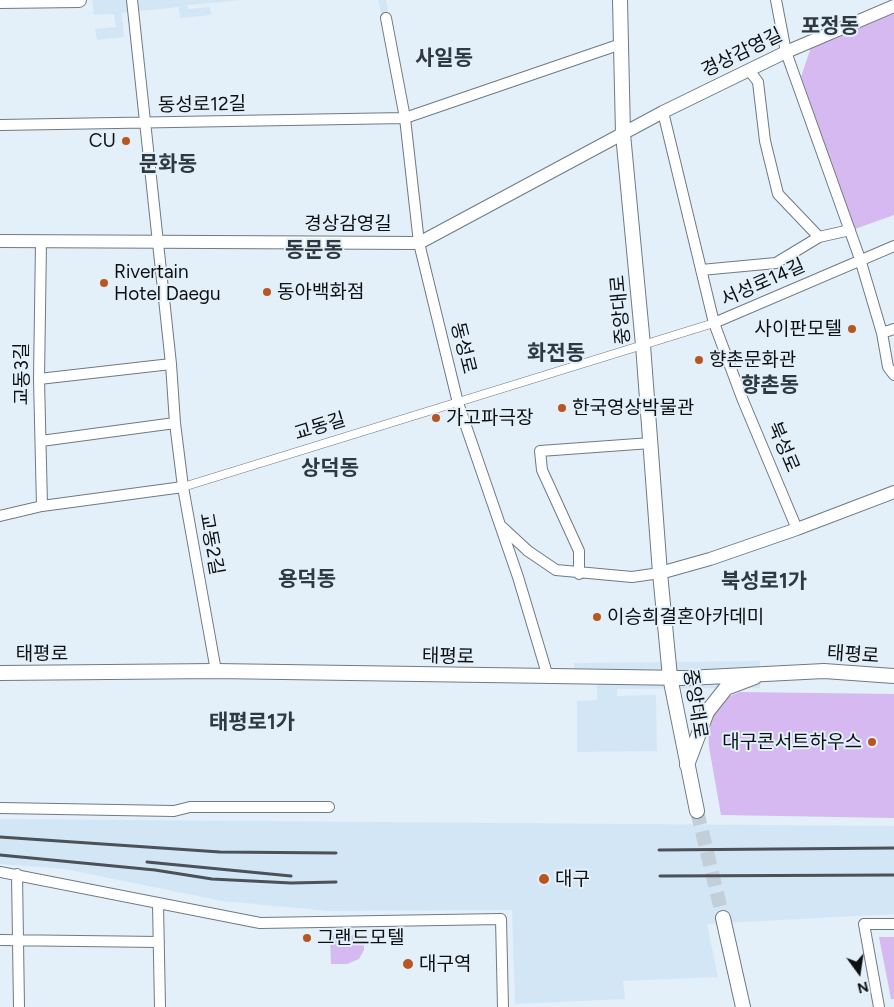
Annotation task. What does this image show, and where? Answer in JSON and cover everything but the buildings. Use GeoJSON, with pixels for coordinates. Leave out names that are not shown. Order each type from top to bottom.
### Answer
{"type":"FeatureCollection","features":[{"type":"Feature","properties":{"kind":"main road"},"geometry":{"type":"LineString","coordinates":[[0,1],[79,0]]}},
{"type":"Feature","properties":{"kind":"main road","name":"중앙대로"},"geometry":{"type":"LineString","coordinates":[[620,0],[624,134],[643,345],[660,573],[670,677],[686,765],[697,811]]}},
{"type":"Feature","properties":{"kind":"main road","name":"태평로"},"geometry":{"type":"LineString","coordinates":[[0,673],[216,672],[670,677],[824,671],[894,676]]}},
{"type":"Feature","properties":{"kind":"main road"},"geometry":{"type":"LineString","coordinates":[[686,765],[707,712],[726,688],[766,672]]}},
{"type":"Feature","properties":{"kind":"main road"},"geometry":{"type":"LineString","coordinates":[[723,918],[743,1007]]}},
{"type":"Feature","properties":{"kind":"street","name":"교동2길"},"geometry":{"type":"LineString","coordinates":[[132,0],[143,123],[171,364],[175,423],[183,487],[216,672]]}},
{"type":"Feature","properties":{"kind":"street"},"geometry":{"type":"LineString","coordinates":[[776,0],[786,52],[860,259],[882,333],[888,367],[894,375]]}},
{"type":"Feature","properties":{"kind":"street","name":"경상감영길"},"geometry":{"type":"LineString","coordinates":[[0,241],[419,243],[663,112],[786,52],[894,6]]}},
{"type":"Feature","properties":{"kind":"street","name":"동성로"},"geometry":{"type":"LineString","coordinates":[[386,18],[405,118],[419,243],[458,403],[501,526],[548,677]]}},
{"type":"Feature","properties":{"kind":"street"},"geometry":{"type":"LineString","coordinates":[[405,118],[621,44]]}},
{"type":"Feature","properties":{"kind":"street"},"geometry":{"type":"LineString","coordinates":[[749,70],[758,82],[765,141],[778,194],[819,237]]}},
{"type":"Feature","properties":{"kind":"street"},"geometry":{"type":"LineString","coordinates":[[663,112],[714,323]]}},
{"type":"Feature","properties":{"kind":"street","name":"동성로12길"},"geometry":{"type":"LineString","coordinates":[[0,125],[405,118]]}},
{"type":"Feature","properties":{"kind":"street"},"geometry":{"type":"LineString","coordinates":[[701,270],[776,262],[819,237],[850,230]]}},
{"type":"Feature","properties":{"kind":"street","name":"교동3길"},"geometry":{"type":"LineString","coordinates":[[40,242],[39,379],[42,506]]}},
{"type":"Feature","properties":{"kind":"street","name":"서성로14길"},"geometry":{"type":"LineString","coordinates":[[643,345],[714,323],[894,246]]}},
{"type":"Feature","properties":{"kind":"street","name":"북성로"},"geometry":{"type":"LineString","coordinates":[[714,323],[742,398],[797,529]]}},
{"type":"Feature","properties":{"kind":"street"},"geometry":{"type":"LineString","coordinates":[[882,333],[894,329]]}},
{"type":"Feature","properties":{"kind":"street","name":"교동길"},"geometry":{"type":"LineString","coordinates":[[0,516],[42,506],[183,487],[643,345]]}},
{"type":"Feature","properties":{"kind":"street"},"geometry":{"type":"LineString","coordinates":[[39,379],[171,364]]}},
{"type":"Feature","properties":{"kind":"street"},"geometry":{"type":"LineString","coordinates":[[40,441],[175,423]]}},
{"type":"Feature","properties":{"kind":"street"},"geometry":{"type":"LineString","coordinates":[[579,574],[579,551],[542,470],[540,450],[651,443]]}},
{"type":"Feature","properties":{"kind":"street"},"geometry":{"type":"LineString","coordinates":[[501,526],[528,551],[556,570],[579,574],[632,578],[660,573],[710,559],[797,529],[894,492]]}},
{"type":"Feature","properties":{"kind":"street"},"geometry":{"type":"LineString","coordinates":[[0,808],[174,811],[190,807],[329,807]]}},
{"type":"Feature","properties":{"kind":"street"},"geometry":{"type":"LineString","coordinates":[[0,872],[260,923],[501,919],[503,1007]]}},
{"type":"Feature","properties":{"kind":"street"},"geometry":{"type":"LineString","coordinates":[[17,874],[19,1007]]}},
{"type":"Feature","properties":{"kind":"street"},"geometry":{"type":"LineString","coordinates":[[158,904],[160,1007]]}},
{"type":"Feature","properties":{"kind":"street"},"geometry":{"type":"LineString","coordinates":[[879,1007],[864,924],[894,924]]}},
{"type":"Feature","properties":{"kind":"street"},"geometry":{"type":"LineString","coordinates":[[0,940],[159,942]]}},
{"type":"Feature","properties":{"kind":"shaded area"},"geometry":{"type":"Polygon","coordinates":[[[92,0],[241,0],[188,5],[188,9],[210,7],[211,15],[180,18],[179,7],[122,13],[124,37],[97,40],[95,29],[116,27],[114,14],[94,15],[92,0]]]}},
{"type":"Feature","properties":{"kind":"shaded area"},"geometry":{"type":"Polygon","coordinates":[[[378,0],[386,0],[389,17],[382,18],[378,0]]]}},
{"type":"Feature","properties":{"kind":"shaded area"},"geometry":{"type":"Polygon","coordinates":[[[894,12],[894,215],[855,229],[801,77],[811,47],[894,12]]]}},
{"type":"Feature","properties":{"kind":"shaded area"},"geometry":{"type":"Polygon","coordinates":[[[760,661],[760,688],[617,689],[617,696],[656,695],[657,751],[577,752],[577,701],[597,700],[597,683],[575,683],[574,663],[760,661]]]}},
{"type":"Feature","properties":{"kind":"shaded area"},"geometry":{"type":"Polygon","coordinates":[[[740,692],[894,694],[894,818],[721,815],[709,747],[708,727],[712,712],[721,700],[740,692]]]}},
{"type":"Feature","properties":{"kind":"shaded area"},"geometry":{"type":"Polygon","coordinates":[[[0,819],[894,826],[894,914],[707,924],[718,977],[623,981],[625,999],[515,1004],[512,910],[329,911],[222,901],[65,869],[0,864],[0,819]]]}},
{"type":"Feature","properties":{"kind":"shaded area"},"geometry":{"type":"Polygon","coordinates":[[[359,935],[364,943],[364,950],[359,959],[347,964],[331,964],[330,936],[359,935]]]}},
{"type":"Feature","properties":{"kind":"shaded area"},"geometry":{"type":"Polygon","coordinates":[[[879,937],[894,937],[894,999],[891,999],[879,937]]]}},
{"type":"Feature","properties":{"kind":"tunnel"},"geometry":{"type":"LineString","coordinates":[[697,811],[723,918]]}},
{"type":"Feature","properties":{"kind":"railway"},"geometry":{"type":"LineString","coordinates":[[0,837],[220,852],[336,853]]}},
{"type":"Feature","properties":{"kind":"railway"},"geometry":{"type":"LineString","coordinates":[[659,850],[894,848]]}},
{"type":"Feature","properties":{"kind":"railway"},"geometry":{"type":"LineString","coordinates":[[0,855],[155,870],[212,879],[291,883],[336,882]]}},
{"type":"Feature","properties":{"kind":"railway"},"geometry":{"type":"LineString","coordinates":[[147,862],[291,876]]}},
{"type":"Feature","properties":{"kind":"railway"},"geometry":{"type":"LineString","coordinates":[[660,876],[894,875]]}},
{"type":"Feature","properties":{"kind":"place","name":"CU"},"geometry":{"type":"Point","coordinates":[126,141]}},
{"type":"Feature","properties":{"kind":"place","name":"Rivertain Hotel Daegu"},"geometry":{"type":"Point","coordinates":[104,283]}},
{"type":"Feature","properties":{"kind":"place","name":"동아백화점"},"geometry":{"type":"Point","coordinates":[267,292]}},
{"type":"Feature","properties":{"kind":"place","name":"사이판모텔"},"geometry":{"type":"Point","coordinates":[852,329]}},
{"type":"Feature","properties":{"kind":"place","name":"향촌문화관"},"geometry":{"type":"Point","coordinates":[699,360]}},
{"type":"Feature","properties":{"kind":"place","name":"한국영상박물관"},"geometry":{"type":"Point","coordinates":[562,408]}},
{"type":"Feature","properties":{"kind":"place","name":"가고파극장"},"geometry":{"type":"Point","coordinates":[436,418]}},
{"type":"Feature","properties":{"kind":"place","name":"이승희결혼아카데미"},"geometry":{"type":"Point","coordinates":[597,617]}},
{"type":"Feature","properties":{"kind":"place","name":"대구콘서트하우스"},"geometry":{"type":"Point","coordinates":[872,742]}},
{"type":"Feature","properties":{"kind":"place","name":"대구"},"geometry":{"type":"Point","coordinates":[544,879]}},
{"type":"Feature","properties":{"kind":"place","name":"그랜드모텔"},"geometry":{"type":"Point","coordinates":[307,938]}},
{"type":"Feature","properties":{"kind":"place","name":"대구역"},"geometry":{"type":"Point","coordinates":[408,964]}},
{"type":"Feature","properties":{"kind":"district","name":"포정동"},"geometry":{"type":"Point","coordinates":[830,27]}},
{"type":"Feature","properties":{"kind":"district","name":"사일동"},"geometry":{"type":"Point","coordinates":[444,59]}},
{"type":"Feature","properties":{"kind":"district","name":"문화동"},"geometry":{"type":"Point","coordinates":[168,165]}},
{"type":"Feature","properties":{"kind":"district","name":"동문동"},"geometry":{"type":"Point","coordinates":[314,251]}},
{"type":"Feature","properties":{"kind":"district","name":"화전동"},"geometry":{"type":"Point","coordinates":[556,354]}},
{"type":"Feature","properties":{"kind":"district","name":"향촌동"},"geometry":{"type":"Point","coordinates":[770,386]}},
{"type":"Feature","properties":{"kind":"district","name":"상덕동"},"geometry":{"type":"Point","coordinates":[330,469]}},
{"type":"Feature","properties":{"kind":"district","name":"용덕동"},"geometry":{"type":"Point","coordinates":[307,580]}},
{"type":"Feature","properties":{"kind":"district","name":"북성로1가"},"geometry":{"type":"Point","coordinates":[764,582]}},
{"type":"Feature","properties":{"kind":"district","name":"태평로1가"},"geometry":{"type":"Point","coordinates":[252,723]}}]}
